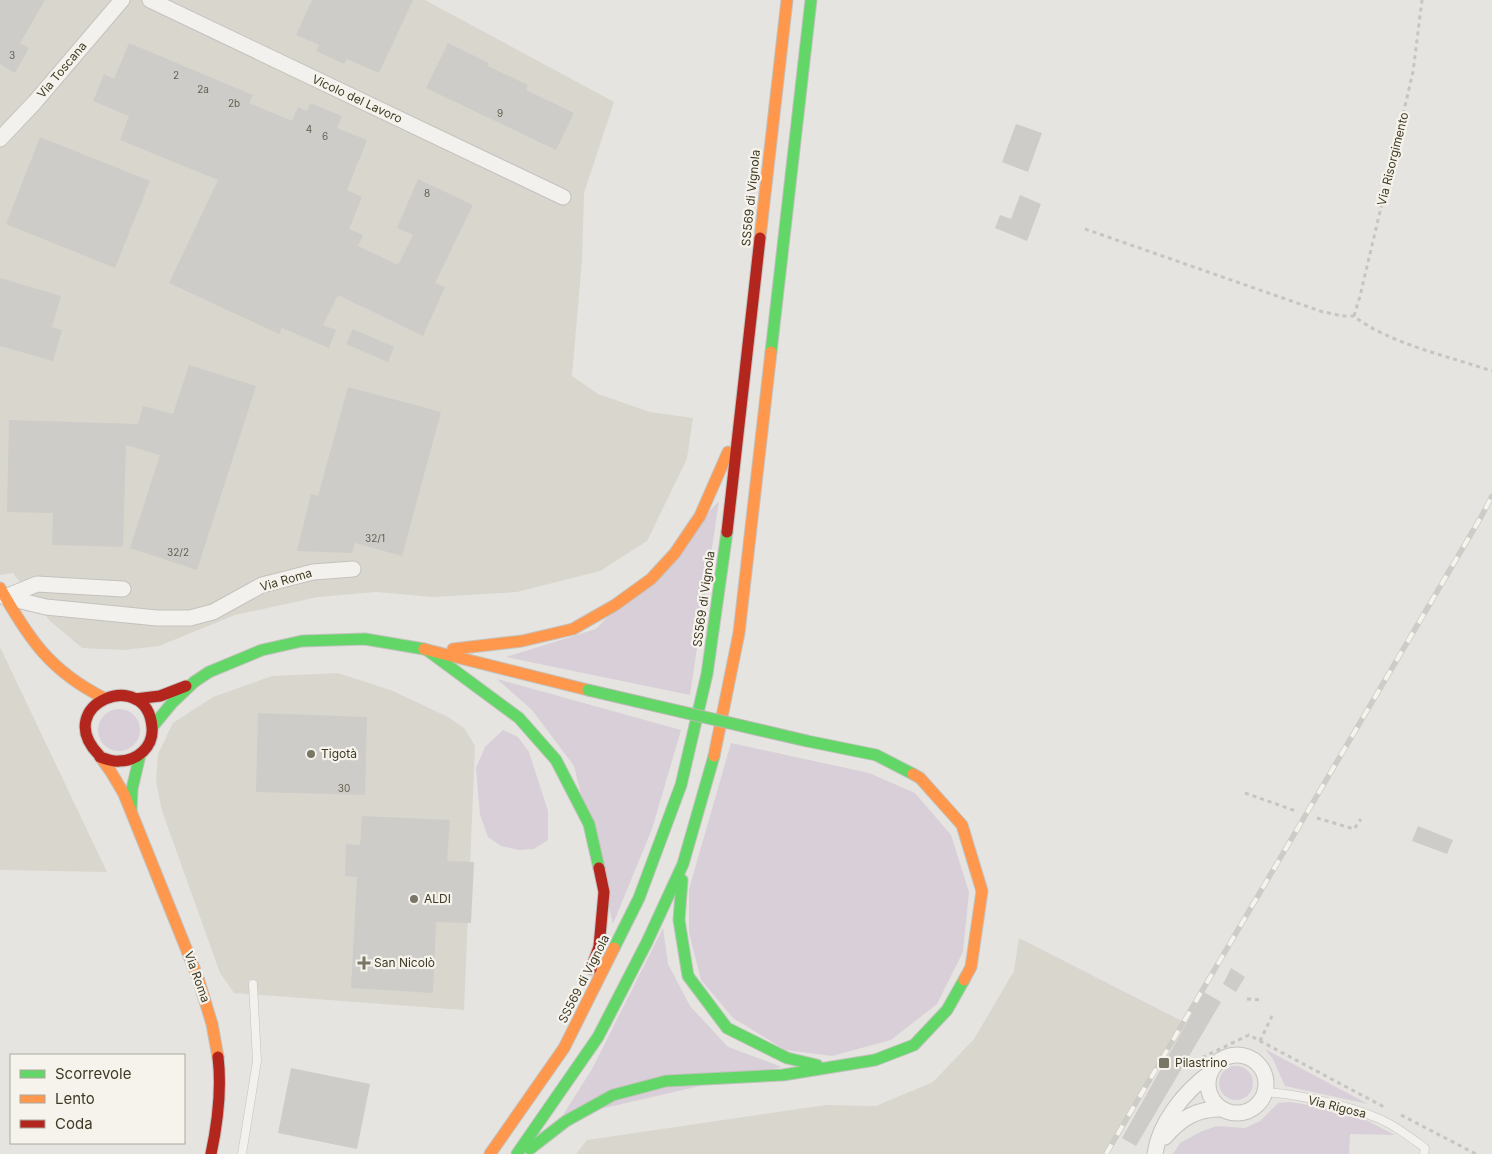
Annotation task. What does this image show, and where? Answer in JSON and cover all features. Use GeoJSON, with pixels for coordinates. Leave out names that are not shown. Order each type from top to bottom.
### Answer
{"type":"FeatureCollection","features":[{"type":"Feature","properties":{"kind":"main road","name":"SS569 di Vignola"},"geometry":{"type":"LineString","coordinates":[[490,1154],[564,1048],[639,898],[681,785],[707,674],[723,571],[787,0]]}},
{"type":"Feature","properties":{"kind":"main road"},"geometry":{"type":"LineString","coordinates":[[517,1154],[598,1037],[647,942],[683,864],[710,769],[739,633],[812,0]]}},
{"type":"Feature","properties":{"kind":"main road"},"geometry":{"type":"LineString","coordinates":[[426,650],[472,648],[522,641],[573,628],[615,605],[651,579],[676,552],[700,516],[740,422]]}},
{"type":"Feature","properties":{"kind":"main road","name":"Via Roma"},"geometry":{"type":"LineString","coordinates":[[3,592],[31,637],[63,674],[78,702],[86,722],[85,732],[87,741],[118,784],[131,810],[154,870],[198,973],[210,1012],[220,1072],[219,1102],[210,1154]]}},
{"type":"Feature","properties":{"kind":"main road"},"geometry":{"type":"LineString","coordinates":[[152,726],[194,682],[209,672],[237,659],[262,650],[302,641],[365,639],[426,650],[588,690],[807,741],[876,755],[920,778],[962,825],[982,891],[971,968],[947,1010],[914,1045],[875,1060],[784,1075],[666,1081],[613,1096],[566,1121],[523,1154]]}},
{"type":"Feature","properties":{"kind":"main road"},"geometry":{"type":"LineString","coordinates":[[426,650],[519,718],[556,760],[589,824],[604,892],[599,947],[564,1048]]}},
{"type":"Feature","properties":{"kind":"main road","name":"Via Roma"},"geometry":{"type":"LineString","coordinates":[[63,674],[104,698]]}},
{"type":"Feature","properties":{"kind":"main road"},"geometry":{"type":"LineString","coordinates":[[135,699],[160,696],[194,682]]}},
{"type":"Feature","properties":{"kind":"main road"},"geometry":{"type":"LineString","coordinates":[[86,722],[89,712],[104,698],[114,695],[125,695],[135,699],[144,706],[150,715],[152,726]]}},
{"type":"Feature","properties":{"kind":"main road","name":"Via Roma"},"geometry":{"type":"LineString","coordinates":[[131,810],[132,789],[140,755],[152,737],[152,726]]}},
{"type":"Feature","properties":{"kind":"main road"},"geometry":{"type":"LineString","coordinates":[[100,757],[120,763],[140,755]]}},
{"type":"Feature","properties":{"kind":"main road"},"geometry":{"type":"LineString","coordinates":[[683,864],[679,920],[688,976],[727,1028],[787,1058],[831,1068]]}},
{"type":"Feature","properties":{"kind":"street","name":"Via Toscana"},"geometry":{"type":"LineString","coordinates":[[0,139],[35,102],[122,0]]}},
{"type":"Feature","properties":{"kind":"street","name":"Vicolo del Lavoro"},"geometry":{"type":"LineString","coordinates":[[150,0],[563,197]]}},
{"type":"Feature","properties":{"kind":"street","name":"Via Roma"},"geometry":{"type":"LineString","coordinates":[[3,592],[46,607],[157,618],[190,618],[213,612],[262,585],[313,572],[353,569]]}},
{"type":"Feature","properties":{"kind":"street"},"geometry":{"type":"LineString","coordinates":[[3,592],[37,584],[123,589]]}},
{"type":"Feature","properties":{"kind":"street"},"geometry":{"type":"LineString","coordinates":[[1238,1054],[1246,1056],[1255,1060],[1261,1066],[1265,1075],[1265,1092],[1261,1100],[1248,1112],[1230,1113],[1214,1102],[1209,1093],[1210,1073],[1221,1059],[1238,1054]]}},
{"type":"Feature","properties":{"kind":"street"},"geometry":{"type":"LineString","coordinates":[[1156,1151],[1167,1120],[1179,1102],[1194,1085],[1210,1073]]}},
{"type":"Feature","properties":{"kind":"street"},"geometry":{"type":"LineString","coordinates":[[1156,1151],[1178,1123],[1189,1115],[1208,1109],[1222,1109]]}},
{"type":"Feature","properties":{"kind":"lane"},"geometry":{"type":"LineString","coordinates":[[242,1154],[257,1061],[253,984]]}},
{"type":"Feature","properties":{"kind":"lane","name":"Via Rigosa"},"geometry":{"type":"LineString","coordinates":[[1265,1092],[1279,1093],[1345,1107],[1377,1117],[1425,1148],[1424,1154]]}},
{"type":"Feature","properties":{"kind":"path","name":"Via Risorgimento"},"geometry":{"type":"LineString","coordinates":[[1354,316],[1413,72],[1422,0]]}},
{"type":"Feature","properties":{"kind":"path"},"geometry":{"type":"LineString","coordinates":[[1085,229],[1320,311],[1342,316],[1354,316],[1367,327],[1403,342],[1492,371]]}},
{"type":"Feature","properties":{"kind":"path"},"geometry":{"type":"LineString","coordinates":[[1245,793],[1296,811]]}},
{"type":"Feature","properties":{"kind":"path"},"geometry":{"type":"LineString","coordinates":[[1317,818],[1354,829],[1361,819]]}},
{"type":"Feature","properties":{"kind":"path"},"geometry":{"type":"LineString","coordinates":[[1246,999],[1261,1000]]}},
{"type":"Feature","properties":{"kind":"path"},"geometry":{"type":"LineString","coordinates":[[1260,1041],[1272,1016]]}},
{"type":"Feature","properties":{"kind":"path"},"geometry":{"type":"LineString","coordinates":[[1195,1061],[1249,1035],[1390,1110]]}},
{"type":"Feature","properties":{"kind":"path"},"geometry":{"type":"LineString","coordinates":[[1399,1114],[1476,1154]]}},
{"type":"Feature","properties":{"kind":"shaded area"},"geometry":{"type":"Polygon","coordinates":[[[0,0],[425,0],[614,102],[584,193],[582,260],[572,376],[598,394],[650,412],[693,418],[687,459],[647,541],[600,571],[517,592],[433,597],[376,592],[318,597],[235,615],[159,646],[124,650],[82,648],[49,620],[13,573],[0,575],[0,0]]]}},
{"type":"Feature","properties":{"kind":"shaded area"},"geometry":{"type":"Polygon","coordinates":[[[719,501],[690,695],[506,657],[596,629],[719,501]]]}},
{"type":"Feature","properties":{"kind":"shaded area"},"geometry":{"type":"Polygon","coordinates":[[[0,647],[107,872],[0,870],[0,647]]]}},
{"type":"Feature","properties":{"kind":"shaded area"},"geometry":{"type":"Polygon","coordinates":[[[338,673],[393,691],[448,717],[464,728],[475,746],[464,1010],[234,993],[220,973],[162,811],[156,781],[158,754],[173,723],[213,697],[272,676],[338,673]]]}},
{"type":"Feature","properties":{"kind":"shaded area"},"geometry":{"type":"Polygon","coordinates":[[[497,679],[681,730],[652,829],[613,924],[574,766],[532,710],[497,679]]]}},
{"type":"Feature","properties":{"kind":"shaded area"},"geometry":{"type":"Polygon","coordinates":[[[119,709],[134,715],[140,730],[134,745],[119,751],[104,745],[98,730],[104,715],[119,709]]]}},
{"type":"Feature","properties":{"kind":"shaded area"},"geometry":{"type":"Polygon","coordinates":[[[503,730],[518,737],[529,752],[548,811],[548,840],[534,849],[519,850],[501,846],[488,837],[480,815],[476,768],[485,747],[503,730]]]}},
{"type":"Feature","properties":{"kind":"shaded area"},"geometry":{"type":"Polygon","coordinates":[[[731,743],[869,773],[915,793],[951,835],[969,892],[963,952],[937,1004],[891,1040],[832,1056],[785,1050],[733,1018],[701,980],[689,933],[689,889],[731,743]]]}},
{"type":"Feature","properties":{"kind":"shaded area"},"geometry":{"type":"Polygon","coordinates":[[[663,928],[668,964],[690,1006],[728,1047],[782,1067],[561,1118],[592,1069],[663,928]]]}},
{"type":"Feature","properties":{"kind":"shaded area"},"geometry":{"type":"Polygon","coordinates":[[[1019,938],[1182,1021],[1108,1154],[576,1154],[587,1140],[826,1105],[876,1106],[933,1082],[974,1039],[1014,971],[1019,938]]]}},
{"type":"Feature","properties":{"kind":"shaded area"},"geometry":{"type":"Polygon","coordinates":[[[1265,1049],[1368,1104],[1285,1086],[1273,1059],[1265,1049]]]}},
{"type":"Feature","properties":{"kind":"shaded area"},"geometry":{"type":"Polygon","coordinates":[[[1236,1066],[1243,1067],[1248,1071],[1252,1076],[1252,1090],[1248,1095],[1243,1099],[1236,1100],[1229,1099],[1224,1095],[1220,1090],[1219,1083],[1220,1076],[1224,1071],[1229,1067],[1236,1066]]]}},
{"type":"Feature","properties":{"kind":"shaded area"},"geometry":{"type":"Polygon","coordinates":[[[1290,1102],[1333,1109],[1366,1120],[1395,1135],[1350,1134],[1349,1154],[1173,1154],[1180,1143],[1200,1132],[1217,1126],[1245,1128],[1260,1121],[1278,1103],[1290,1102]]]}},
{"type":"Feature","properties":{"kind":"building"},"geometry":{"type":"Polygon","coordinates":[[[0,0],[45,0],[20,43],[29,48],[15,73],[0,64],[0,0]]]}},
{"type":"Feature","properties":{"kind":"building"},"geometry":{"type":"Polygon","coordinates":[[[312,0],[413,0],[379,73],[347,59],[344,64],[316,51],[319,45],[296,35],[312,0]]]}},
{"type":"Feature","properties":{"kind":"building"},"geometry":{"type":"Polygon","coordinates":[[[129,43],[253,95],[249,103],[292,121],[298,107],[307,111],[310,103],[342,116],[337,128],[367,140],[347,190],[362,197],[349,229],[363,235],[358,246],[398,265],[413,235],[397,228],[418,179],[473,205],[435,283],[445,287],[423,336],[338,295],[323,325],[336,330],[329,348],[282,328],[279,334],[169,283],[218,180],[120,140],[129,116],[93,101],[104,74],[114,79],[129,43]]]}},
{"type":"Feature","properties":{"kind":"building"},"geometry":{"type":"Polygon","coordinates":[[[448,43],[489,63],[488,66],[528,85],[526,90],[574,113],[556,150],[426,88],[448,43]]]}},
{"type":"Feature","properties":{"kind":"building"},"geometry":{"type":"Polygon","coordinates":[[[1016,124],[1042,133],[1028,172],[1002,162],[1016,124]]]}},
{"type":"Feature","properties":{"kind":"building"},"geometry":{"type":"Polygon","coordinates":[[[40,137],[150,181],[115,268],[6,224],[40,137]]]}},
{"type":"Feature","properties":{"kind":"building"},"geometry":{"type":"Polygon","coordinates":[[[1020,195],[1041,204],[1027,241],[995,228],[1000,215],[1011,219],[1020,195]]]}},
{"type":"Feature","properties":{"kind":"building"},"geometry":{"type":"Polygon","coordinates":[[[0,278],[61,296],[52,327],[62,330],[53,361],[0,346],[0,278]]]}},
{"type":"Feature","properties":{"kind":"building"},"geometry":{"type":"Polygon","coordinates":[[[353,329],[394,347],[388,362],[346,344],[353,329]]]}},
{"type":"Feature","properties":{"kind":"building"},"geometry":{"type":"Polygon","coordinates":[[[189,365],[256,386],[197,570],[130,548],[160,455],[126,445],[123,547],[52,545],[53,513],[7,512],[9,420],[138,424],[143,406],[173,414],[189,365]]]}},
{"type":"Feature","properties":{"kind":"building"},"geometry":{"type":"Polygon","coordinates":[[[348,387],[441,412],[402,556],[355,543],[352,553],[297,551],[311,494],[318,496],[348,387]]]}},
{"type":"Feature","properties":{"kind":"building","name":"Tigotà"},"geometry":{"type":"Polygon","coordinates":[[[258,713],[367,717],[365,795],[256,792],[258,713]]]}},
{"type":"Feature","properties":{"kind":"building","name":"ALDI"},"geometry":{"type":"Polygon","coordinates":[[[362,816],[450,820],[447,861],[474,862],[471,923],[436,922],[433,993],[351,988],[357,877],[345,876],[346,844],[360,845],[362,816]]]}},
{"type":"Feature","properties":{"kind":"building"},"geometry":{"type":"Polygon","coordinates":[[[1418,826],[1453,840],[1447,854],[1412,841],[1418,826]]]}},
{"type":"Feature","properties":{"kind":"building"},"geometry":{"type":"Polygon","coordinates":[[[1231,968],[1245,977],[1236,992],[1223,984],[1231,968]]]}},
{"type":"Feature","properties":{"kind":"building"},"geometry":{"type":"Polygon","coordinates":[[[1204,992],[1221,1002],[1136,1146],[1122,1138],[1204,992]]]}},
{"type":"Feature","properties":{"kind":"building"},"geometry":{"type":"Polygon","coordinates":[[[291,1068],[370,1084],[357,1149],[278,1133],[291,1068]]]}},
{"type":"Feature","properties":{"kind":"railway"},"geometry":{"type":"LineString","coordinates":[[1106,1154],[1492,496]]}},
{"type":"Feature","properties":{"kind":"traffic: fast"},"geometry":{"type":"LineString","coordinates":[[771,352],[811,0]]}},
{"type":"Feature","properties":{"kind":"traffic: fast"},"geometry":{"type":"LineString","coordinates":[[614,948],[639,898],[681,785],[707,674],[727,532]]}},
{"type":"Feature","properties":{"kind":"traffic: fast"},"geometry":{"type":"LineString","coordinates":[[153,726],[172,703],[194,682],[209,672],[262,650],[302,641],[365,639],[424,649]]}},
{"type":"Feature","properties":{"kind":"traffic: fast"},"geometry":{"type":"LineString","coordinates":[[427,650],[519,718],[556,760],[589,824],[599,868]]}},
{"type":"Feature","properties":{"kind":"traffic: fast"},"geometry":{"type":"LineString","coordinates":[[588,690],[807,741]]}},
{"type":"Feature","properties":{"kind":"traffic: fast"},"geometry":{"type":"LineString","coordinates":[[807,741],[876,755],[913,774]]}},
{"type":"Feature","properties":{"kind":"traffic: fast"},"geometry":{"type":"LineString","coordinates":[[131,810],[132,789],[140,755]]}},
{"type":"Feature","properties":{"kind":"traffic: fast"},"geometry":{"type":"LineString","coordinates":[[517,1154],[598,1037],[647,942],[683,864],[714,756]]}},
{"type":"Feature","properties":{"kind":"traffic: fast"},"geometry":{"type":"LineString","coordinates":[[682,880],[679,920],[688,976],[727,1028],[787,1058],[817,1065]]}},
{"type":"Feature","properties":{"kind":"traffic: fast"},"geometry":{"type":"LineString","coordinates":[[530,1149],[566,1121],[613,1095],[666,1081],[783,1075],[875,1060],[914,1045],[947,1010],[964,980]]}},
{"type":"Feature","properties":{"kind":"traffic: slow"},"geometry":{"type":"LineString","coordinates":[[760,238],[787,0]]}},
{"type":"Feature","properties":{"kind":"traffic: slow"},"geometry":{"type":"LineString","coordinates":[[714,756],[739,633],[771,352]]}},
{"type":"Feature","properties":{"kind":"traffic: slow"},"geometry":{"type":"LineString","coordinates":[[453,649],[522,641],[573,629],[615,605],[651,579],[675,553],[700,516],[728,452]]}},
{"type":"Feature","properties":{"kind":"traffic: slow"},"geometry":{"type":"LineString","coordinates":[[0,588],[31,638],[55,665],[85,688],[104,698]]}},
{"type":"Feature","properties":{"kind":"traffic: slow"},"geometry":{"type":"LineString","coordinates":[[424,649],[588,690]]}},
{"type":"Feature","properties":{"kind":"traffic: slow"},"geometry":{"type":"LineString","coordinates":[[99,755],[124,794],[198,978],[212,1024],[218,1057]]}},
{"type":"Feature","properties":{"kind":"traffic: slow"},"geometry":{"type":"LineString","coordinates":[[913,774],[920,778],[962,825],[982,891],[971,967],[964,980]]}},
{"type":"Feature","properties":{"kind":"traffic: slow"},"geometry":{"type":"LineString","coordinates":[[490,1154],[564,1048],[614,948]]}},
{"type":"Feature","properties":{"kind":"traffic: jam"},"geometry":{"type":"LineString","coordinates":[[727,532],[760,238]]}},
{"type":"Feature","properties":{"kind":"traffic: jam"},"geometry":{"type":"LineString","coordinates":[[135,699],[160,696],[186,686]]}},
{"type":"Feature","properties":{"kind":"traffic: jam"},"geometry":{"type":"LineString","coordinates":[[99,755],[87,737],[86,721],[93,708],[105,699],[120,696],[135,698],[146,709],[152,727],[152,734],[147,747],[138,756],[126,760],[114,761],[100,757]]}},
{"type":"Feature","properties":{"kind":"traffic: jam"},"geometry":{"type":"LineString","coordinates":[[591,969],[599,947],[604,892],[599,868]]}},
{"type":"Feature","properties":{"kind":"traffic: jam"},"geometry":{"type":"LineString","coordinates":[[211,1154],[219,1106],[220,1081],[218,1057]]}},
{"type":"Feature","properties":{"kind":"place","name":"Tigotà"},"geometry":{"type":"Point","coordinates":[311,754]}},
{"type":"Feature","properties":{"kind":"place","name":"ALDI"},"geometry":{"type":"Point","coordinates":[414,899]}},
{"type":"Feature","properties":{"kind":"place","name":"San Nicolò"},"geometry":{"type":"Point","coordinates":[364,963]}},
{"type":"Feature","properties":{"kind":"place","name":"Pilastrino"},"geometry":{"type":"Point","coordinates":[1164,1063]}}]}
